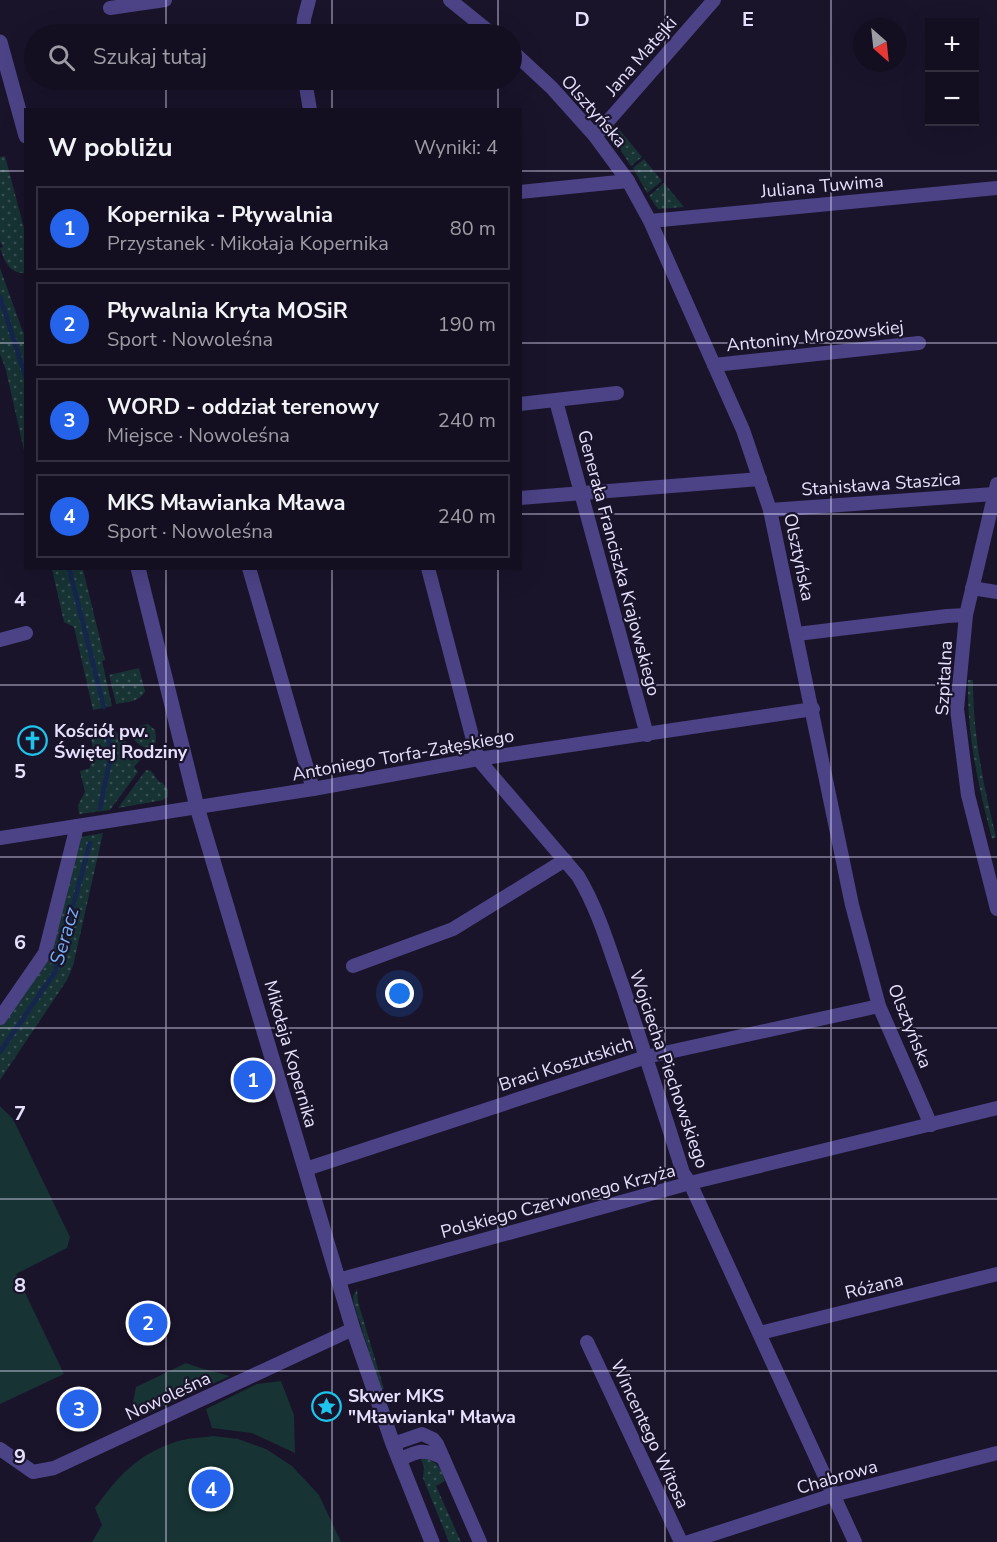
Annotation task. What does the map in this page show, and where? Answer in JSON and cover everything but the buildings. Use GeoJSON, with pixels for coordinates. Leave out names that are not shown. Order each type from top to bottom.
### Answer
{"type":"FeatureCollection","features":[{"type":"Feature","properties":{"kind":"street"},"geometry":{"type":"LineString","coordinates":[[110,8],[165,0]]}},
{"type":"Feature","properties":{"kind":"street"},"geometry":{"type":"LineString","coordinates":[[304,24],[309,0]]}},
{"type":"Feature","properties":{"kind":"street"},"geometry":{"type":"LineString","coordinates":[[450,0],[480,24]]}},
{"type":"Feature","properties":{"kind":"street","name":"Jana Matejki"},"geometry":{"type":"LineString","coordinates":[[596,136],[714,0]]}},
{"type":"Feature","properties":{"kind":"street"},"geometry":{"type":"LineString","coordinates":[[0,42],[24,129]]}},
{"type":"Feature","properties":{"kind":"street","name":"Olsztyńska"},"geometry":{"type":"LineString","coordinates":[[522,60],[552,88],[596,136],[628,181],[650,220],[742,430],[770,510],[852,905],[879,1006],[931,1125]]}},
{"type":"Feature","properties":{"kind":"street"},"geometry":{"type":"LineString","coordinates":[[307,90],[310,108]]}},
{"type":"Feature","properties":{"kind":"street"},"geometry":{"type":"LineString","coordinates":[[522,192],[628,181]]}},
{"type":"Feature","properties":{"kind":"street","name":"Juliana Tuwima"},"geometry":{"type":"LineString","coordinates":[[650,220],[997,188]]}},
{"type":"Feature","properties":{"kind":"street","name":"Antoniny Mrozowskiej"},"geometry":{"type":"LineString","coordinates":[[714,364],[919,343]]}},
{"type":"Feature","properties":{"kind":"street"},"geometry":{"type":"LineString","coordinates":[[522,404],[616,393]]}},
{"type":"Feature","properties":{"kind":"street","name":"Generała Franciszka Krajowskiego"},"geometry":{"type":"LineString","coordinates":[[556,401],[647,735]]}},
{"type":"Feature","properties":{"kind":"street"},"geometry":{"type":"LineString","coordinates":[[522,498],[760,479]]}},
{"type":"Feature","properties":{"kind":"street","name":"Stanisława Staszica"},"geometry":{"type":"LineString","coordinates":[[770,510],[996,489]]}},
{"type":"Feature","properties":{"kind":"street","name":"Szpitalna"},"geometry":{"type":"LineString","coordinates":[[996,489],[966,615],[957,709],[968,795],[997,909]]}},
{"type":"Feature","properties":{"kind":"street","name":"Mikołaja Kopernika"},"geometry":{"type":"LineString","coordinates":[[138,570],[197,807],[338,1280],[393,1444],[432,1542]]}},
{"type":"Feature","properties":{"kind":"street"},"geometry":{"type":"LineString","coordinates":[[250,570],[313,789]]}},
{"type":"Feature","properties":{"kind":"street"},"geometry":{"type":"LineString","coordinates":[[429,570],[478,759]]}},
{"type":"Feature","properties":{"kind":"street"},"geometry":{"type":"LineString","coordinates":[[972,588],[997,592]]}},
{"type":"Feature","properties":{"kind":"street"},"geometry":{"type":"LineString","coordinates":[[797,634],[966,615]]}},
{"type":"Feature","properties":{"kind":"street"},"geometry":{"type":"LineString","coordinates":[[0,640],[26,633]]}},
{"type":"Feature","properties":{"kind":"street","name":"Antoniego Torfa-Załęskiego"},"geometry":{"type":"LineString","coordinates":[[0,838],[313,789],[478,759],[813,709]]}},
{"type":"Feature","properties":{"kind":"street","name":"Wojciecha Piechowskiego"},"geometry":{"type":"LineString","coordinates":[[478,759],[578,876],[593,903],[683,1173],[690,1183],[760,1333],[855,1542]]}},
{"type":"Feature","properties":{"kind":"street"},"geometry":{"type":"LineString","coordinates":[[0,1018],[45,953],[77,826]]}},
{"type":"Feature","properties":{"kind":"street"},"geometry":{"type":"LineString","coordinates":[[353,966],[453,929],[565,860]]}},
{"type":"Feature","properties":{"kind":"street","name":"Braci Koszutskich"},"geometry":{"type":"LineString","coordinates":[[306,1169],[646,1057],[879,1006]]}},
{"type":"Feature","properties":{"kind":"street","name":"Polskiego Czerwonego Krzyża"},"geometry":{"type":"LineString","coordinates":[[338,1280],[690,1183],[997,1108]]}},
{"type":"Feature","properties":{"kind":"street","name":"Różana"},"geometry":{"type":"LineString","coordinates":[[760,1333],[997,1274]]}},
{"type":"Feature","properties":{"kind":"street","name":"Nowoleśna"},"geometry":{"type":"LineString","coordinates":[[0,1449],[33,1472],[54,1468],[353,1329]]}},
{"type":"Feature","properties":{"kind":"street","name":"Wincentego Witosa"},"geometry":{"type":"LineString","coordinates":[[587,1342],[681,1542]]}},
{"type":"Feature","properties":{"kind":"street"},"geometry":{"type":"LineString","coordinates":[[393,1444],[422,1434],[433,1439],[480,1542]]}},
{"type":"Feature","properties":{"kind":"street"},"geometry":{"type":"LineString","coordinates":[[399,1460],[416,1452],[429,1451],[443,1458]]}},
{"type":"Feature","properties":{"kind":"street","name":"Chabrowa"},"geometry":{"type":"LineString","coordinates":[[689,1542],[833,1495],[997,1454]]}},
{"type":"Feature","properties":{"kind":"green space"},"geometry":{"type":"Polygon","coordinates":[[[618,128],[642,157],[631,166],[618,143],[618,128]]]}},
{"type":"Feature","properties":{"kind":"green space"},"geometry":{"type":"Polygon","coordinates":[[[5,156],[24,228],[24,273],[12,269],[0,248],[3,247],[0,241],[0,157],[5,156]]]}},
{"type":"Feature","properties":{"kind":"green space"},"geometry":{"type":"Polygon","coordinates":[[[644,159],[662,181],[647,193],[633,168],[644,159]]]}},
{"type":"Feature","properties":{"kind":"green space"},"geometry":{"type":"Polygon","coordinates":[[[664,183],[684,207],[658,209],[649,196],[664,183]]]}},
{"type":"Feature","properties":{"kind":"green space"},"geometry":{"type":"Polygon","coordinates":[[[0,268],[24,332],[24,451],[6,370],[0,354],[0,268]]]}},
{"type":"Feature","properties":{"kind":"green space"},"geometry":{"type":"Polygon","coordinates":[[[52,570],[83,570],[105,660],[102,661],[112,706],[93,710],[74,627],[64,622],[52,570]]]}},
{"type":"Feature","properties":{"kind":"green space"},"geometry":{"type":"Polygon","coordinates":[[[139,668],[145,691],[143,695],[133,701],[116,704],[109,675],[139,668]]]}},
{"type":"Feature","properties":{"kind":"green space"},"geometry":{"type":"Polygon","coordinates":[[[968,680],[973,680],[980,759],[996,837],[992,839],[974,760],[969,721],[968,680]]]}},
{"type":"Feature","properties":{"kind":"green space"},"geometry":{"type":"Polygon","coordinates":[[[148,724],[155,730],[155,745],[152,748],[137,743],[129,731],[131,728],[148,724]]]}},
{"type":"Feature","properties":{"kind":"green space"},"geometry":{"type":"Polygon","coordinates":[[[115,731],[142,758],[134,767],[138,772],[110,810],[79,814],[78,805],[85,792],[80,771],[90,768],[93,749],[91,738],[115,731]]]}},
{"type":"Feature","properties":{"kind":"green space"},"geometry":{"type":"Polygon","coordinates":[[[146,770],[151,771],[160,783],[162,782],[168,790],[168,797],[163,800],[118,808],[146,770]]]}},
{"type":"Feature","properties":{"kind":"green space"},"geometry":{"type":"Polygon","coordinates":[[[103,833],[73,966],[67,980],[0,1080],[0,1025],[39,969],[80,837],[103,833]]]}},
{"type":"Feature","properties":{"kind":"green space"},"geometry":{"type":"Polygon","coordinates":[[[0,1106],[13,1119],[70,1237],[67,1248],[16,1274],[64,1374],[0,1404],[0,1106]]]}},
{"type":"Feature","properties":{"kind":"green space"},"geometry":{"type":"Polygon","coordinates":[[[357,1289],[358,1302],[384,1389],[381,1389],[354,1304],[353,1296],[357,1289]]]}},
{"type":"Feature","properties":{"kind":"green space"},"geometry":{"type":"Polygon","coordinates":[[[186,1363],[230,1376],[139,1417],[133,1402],[136,1387],[186,1363]]]}},
{"type":"Feature","properties":{"kind":"green space"},"geometry":{"type":"Polygon","coordinates":[[[281,1381],[294,1415],[295,1453],[252,1433],[212,1428],[206,1409],[257,1384],[281,1381]]]}},
{"type":"Feature","properties":{"kind":"green space"},"geometry":{"type":"Polygon","coordinates":[[[213,1436],[238,1439],[266,1449],[292,1466],[319,1495],[341,1542],[92,1542],[102,1525],[95,1508],[129,1468],[150,1453],[175,1442],[213,1436]]]}},
{"type":"Feature","properties":{"kind":"green space"},"geometry":{"type":"Polygon","coordinates":[[[420,1457],[437,1464],[442,1471],[445,1481],[436,1486],[461,1542],[449,1542],[423,1478],[424,1467],[420,1457]]]}},
{"type":"Feature","properties":{"kind":"waterway","name":"Seracz"},"geometry":{"type":"LineString","coordinates":[[0,297],[24,372]]}},
{"type":"Feature","properties":{"kind":"waterway","name":"Seracz"},"geometry":{"type":"LineString","coordinates":[[70,570],[104,707]]}},
{"type":"Feature","properties":{"kind":"waterway","name":"Seracz"},"geometry":{"type":"LineString","coordinates":[[100,808],[111,754],[108,735]]}},
{"type":"Feature","properties":{"kind":"waterway","name":"Seracz"},"geometry":{"type":"LineString","coordinates":[[0,1052],[55,972],[90,843]]}},
{"type":"Feature","properties":{"kind":"place","name":"Kościół pw. Świętej Rodziny"},"geometry":{"type":"Point","coordinates":[33,741]}},
{"type":"Feature","properties":{"kind":"place","name":"Kopernika - Pływalnia"},"geometry":{"type":"Point","coordinates":[253,1080]}},
{"type":"Feature","properties":{"kind":"place","name":"Pływalnia Kryta MOSiR"},"geometry":{"type":"Point","coordinates":[148,1323]}},
{"type":"Feature","properties":{"kind":"place","name":"Skwer MKS \"Mławianka\" Mława"},"geometry":{"type":"Point","coordinates":[327,1406]}},
{"type":"Feature","properties":{"kind":"place","name":"WORD - oddział terenowy"},"geometry":{"type":"Point","coordinates":[79,1409]}},
{"type":"Feature","properties":{"kind":"place","name":"MKS Mławianka Mława"},"geometry":{"type":"Point","coordinates":[211,1489]}}]}
